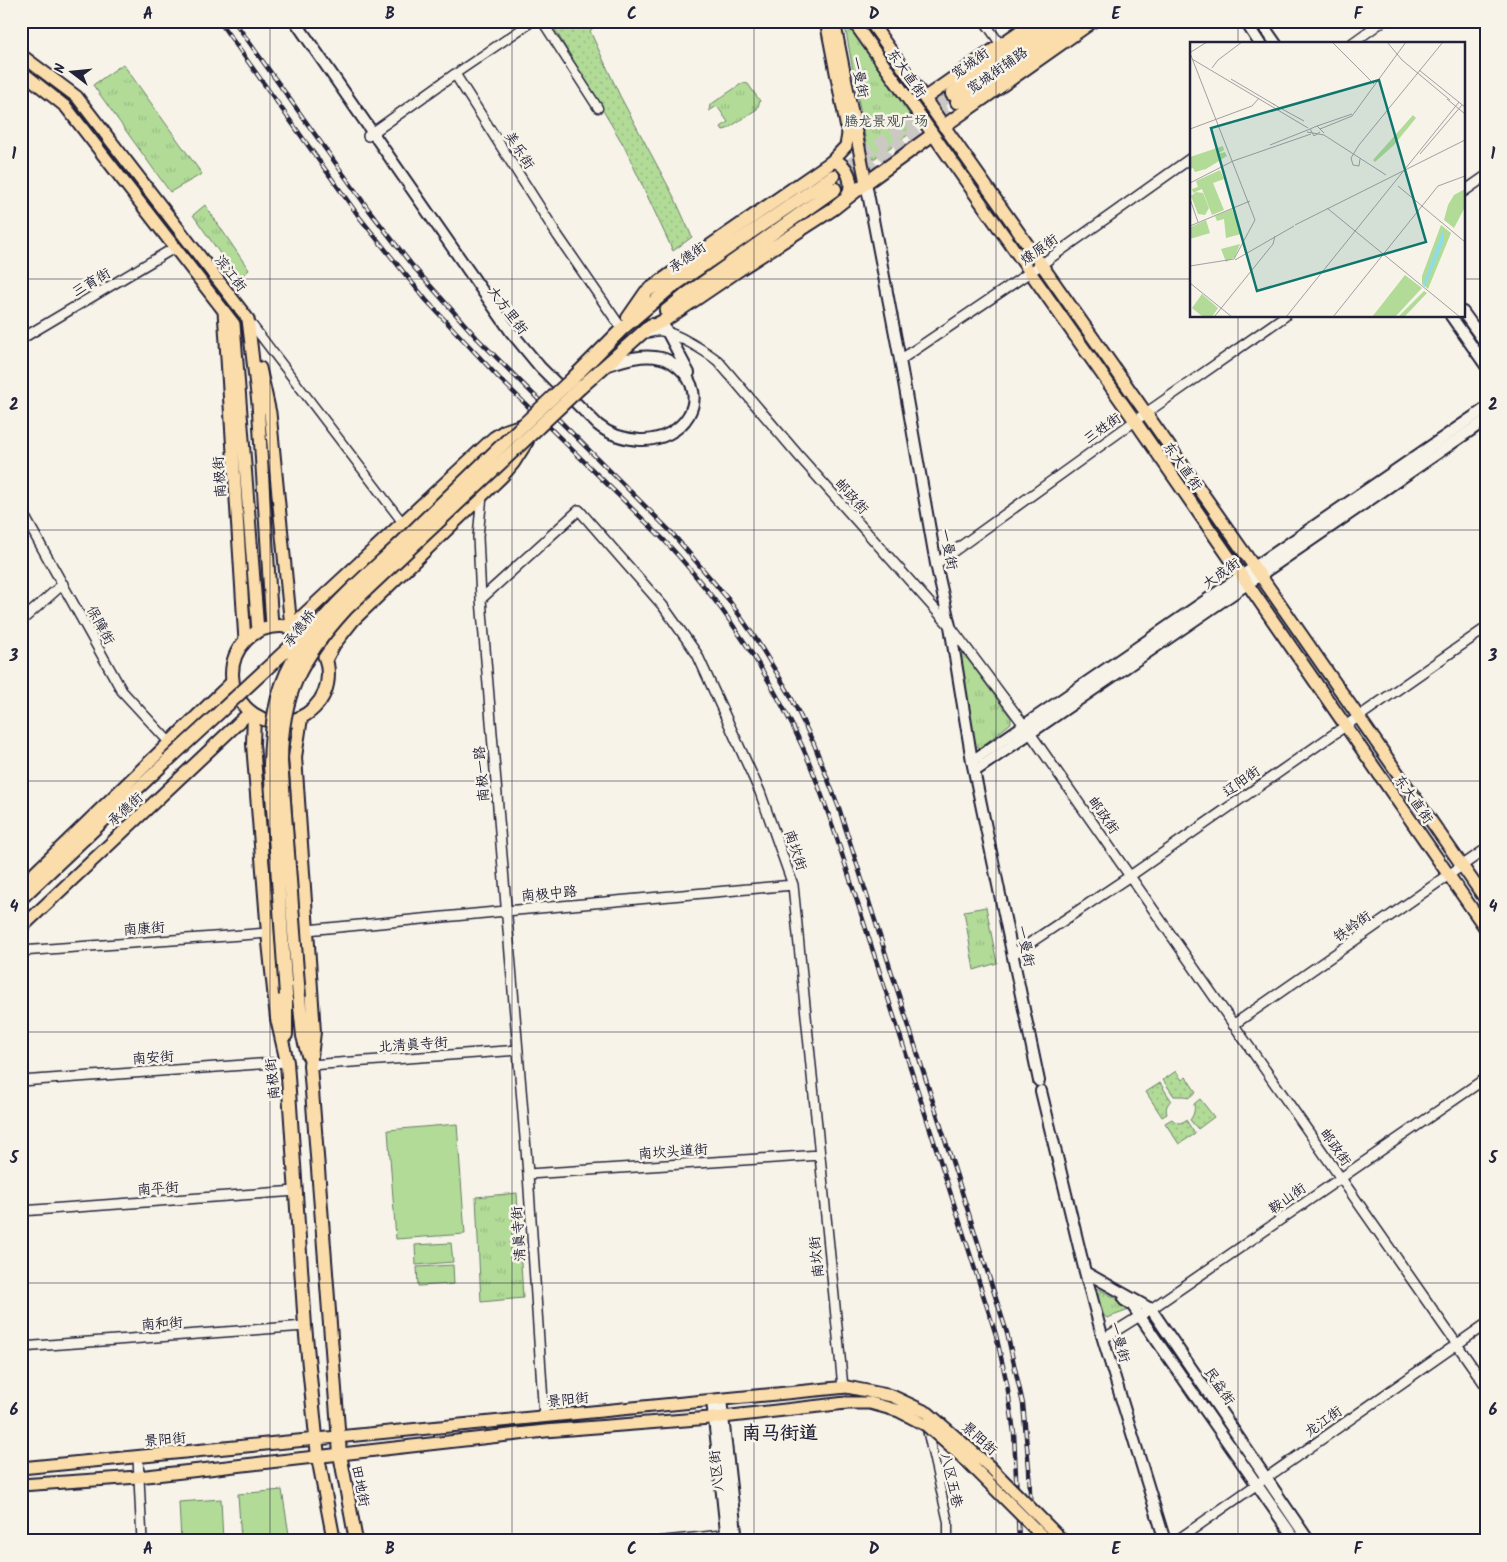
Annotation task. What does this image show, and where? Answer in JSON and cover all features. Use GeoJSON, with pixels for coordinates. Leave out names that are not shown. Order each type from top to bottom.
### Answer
{"type":"FeatureCollection","features":[{"type":"Feature","properties":{"kind":"highway","name":"宽城街辅路"},"geometry":{"type":"LineString","coordinates":[[925,98],[1035,21]]}},
{"type":"Feature","properties":{"kind":"highway","name":"宽城街"},"geometry":{"type":"LineString","coordinates":[[1054,21],[955,98],[1076,21]]}},
{"type":"Feature","properties":{"kind":"highway","name":"宽城街辅路"},"geometry":{"type":"LineString","coordinates":[[944,126],[1093,21]]}},
{"type":"Feature","properties":{"kind":"highway"},"geometry":{"type":"LineString","coordinates":[[645,330],[664,327],[833,208],[932,135]]}},
{"type":"Feature","properties":{"kind":"highway"},"geometry":{"type":"LineString","coordinates":[[831,169],[837,161],[846,171],[851,184],[847,197]]}},
{"type":"Feature","properties":{"kind":"highway","name":"承德街"},"geometry":{"type":"LineString","coordinates":[[576,383],[622,329],[670,288],[831,169]]}},
{"type":"Feature","properties":{"kind":"highway"},"geometry":{"type":"LineString","coordinates":[[576,383],[604,366],[687,294],[835,189]]}},
{"type":"Feature","properties":{"kind":"highway","name":"承德桥"},"geometry":{"type":"LineString","coordinates":[[292,996],[270,765],[273,714],[292,663],[303,645],[338,603],[576,383]]}},
{"type":"Feature","properties":{"kind":"highway"},"geometry":{"type":"LineString","coordinates":[[291,627],[494,438],[505,431],[527,429],[513,463],[503,475],[353,620],[334,644],[326,659]]}},
{"type":"Feature","properties":{"kind":"highway","name":"承德桥"},"geometry":{"type":"LineString","coordinates":[[292,996],[281,742],[284,721],[294,683],[312,649],[346,608],[527,429]]}},
{"type":"Feature","properties":{"kind":"highway"},"geometry":{"type":"LineString","coordinates":[[168,760],[338,603]]}},
{"type":"Feature","properties":{"kind":"highway"},"geometry":{"type":"LineString","coordinates":[[272,626],[291,627],[306,633],[323,651],[328,666],[328,682],[323,696],[314,709],[301,718],[288,722],[274,722],[252,713],[238,698],[232,682],[235,656],[245,641],[258,631],[272,626]]}},
{"type":"Feature","properties":{"kind":"highway","name":"南极街"},"geometry":{"type":"LineString","coordinates":[[252,713],[268,932],[277,1020],[287,1062],[305,1326],[316,1440]]}},
{"type":"Feature","properties":{"kind":"highway"},"geometry":{"type":"LineString","coordinates":[[301,718],[295,757],[314,1032],[310,1065]]}},
{"type":"Feature","properties":{"kind":"highway"},"geometry":{"type":"LineString","coordinates":[[287,1062],[292,996]]}},
{"type":"Feature","properties":{"kind":"highway"},"geometry":{"type":"LineString","coordinates":[[292,996],[310,1065],[339,1437]]}},
{"type":"Feature","properties":{"kind":"highway","name":"田地街"},"geometry":{"type":"LineString","coordinates":[[339,1437],[340,1454],[356,1541]]}},
{"type":"Feature","properties":{"kind":"highway"},"geometry":{"type":"LineString","coordinates":[[316,1440],[334,1541]]}},
{"type":"Feature","properties":{"kind":"main road","name":"大方里街"},"geometry":{"type":"LineString","coordinates":[[288,21],[511,332],[540,367],[604,430],[622,438],[652,440],[669,434],[684,424],[690,412],[693,397],[690,382],[685,374],[675,365],[662,358],[648,356],[628,358],[604,366]]}},
{"type":"Feature","properties":{"kind":"main road","name":"大方里街"},"geometry":{"type":"LineString","coordinates":[[294,21],[492,313],[539,372],[593,425],[607,436],[628,443],[659,443],[680,433],[690,423],[695,411],[696,402],[694,383],[664,327]]}},
{"type":"Feature","properties":{"kind":"main road","name":"一曼街"},"geometry":{"type":"LineString","coordinates":[[826,21],[848,134],[846,146],[831,169]]}},
{"type":"Feature","properties":{"kind":"main road","name":"一曼街"},"geometry":{"type":"LineString","coordinates":[[834,21],[900,360],[936,564],[950,626],[973,766],[1040,1086],[1103,1340],[1164,1541]]}},
{"type":"Feature","properties":{"kind":"main road","name":"东大直街"},"geometry":{"type":"LineString","coordinates":[[853,21],[1135,421],[1486,929]]}},
{"type":"Feature","properties":{"kind":"main road"},"geometry":{"type":"LineString","coordinates":[[1245,21],[1259,42]]}},
{"type":"Feature","properties":{"kind":"main road"},"geometry":{"type":"LineString","coordinates":[[1260,21],[1275,42]]}},
{"type":"Feature","properties":{"kind":"main road","name":"东大直街"},"geometry":{"type":"LineString","coordinates":[[871,22],[1486,900]]}},
{"type":"Feature","properties":{"kind":"main road","name":"滨江街"},"geometry":{"type":"LineString","coordinates":[[22,58],[77,97],[248,319]]}},
{"type":"Feature","properties":{"kind":"main road","name":"滨江街"},"geometry":{"type":"LineString","coordinates":[[21,71],[66,107],[234,324]]}},
{"type":"Feature","properties":{"kind":"main road","name":"南极街"},"geometry":{"type":"LineString","coordinates":[[224,311],[245,641]]}},
{"type":"Feature","properties":{"kind":"main road"},"geometry":{"type":"LineString","coordinates":[[1464,313],[1486,344]]}},
{"type":"Feature","properties":{"kind":"main road"},"geometry":{"type":"LineString","coordinates":[[1452,318],[1486,366]]}},
{"type":"Feature","properties":{"kind":"main road"},"geometry":{"type":"LineString","coordinates":[[248,319],[258,404],[272,626]]}},
{"type":"Feature","properties":{"kind":"main road","name":"南极街"},"geometry":{"type":"LineString","coordinates":[[234,324],[258,631]]}},
{"type":"Feature","properties":{"kind":"main road"},"geometry":{"type":"LineString","coordinates":[[249,335],[261,372],[270,413],[291,627]]}},
{"type":"Feature","properties":{"kind":"main road","name":"大成街"},"geometry":{"type":"LineString","coordinates":[[973,766],[1257,571],[1486,408]]}},
{"type":"Feature","properties":{"kind":"main road","name":"大成街"},"geometry":{"type":"LineString","coordinates":[[1257,571],[1486,420]]}},
{"type":"Feature","properties":{"kind":"main road"},"geometry":{"type":"LineString","coordinates":[[21,886],[232,682]]}},
{"type":"Feature","properties":{"kind":"main road","name":"承德街"},"geometry":{"type":"LineString","coordinates":[[21,928],[252,713]]}},
{"type":"Feature","properties":{"kind":"main road"},"geometry":{"type":"LineString","coordinates":[[21,899],[168,760]]}},
{"type":"Feature","properties":{"kind":"main road","name":"民益街"},"geometry":{"type":"LineString","coordinates":[[1086,1275],[1151,1309],[1261,1481],[1296,1541]]}},
{"type":"Feature","properties":{"kind":"main road","name":"民益街"},"geometry":{"type":"LineString","coordinates":[[1086,1275],[1132,1305],[1261,1481],[1309,1541]]}},
{"type":"Feature","properties":{"kind":"main road","name":"景阳街"},"geometry":{"type":"LineString","coordinates":[[21,1468],[845,1387],[892,1396],[928,1413],[990,1467],[1063,1541]]}},
{"type":"Feature","properties":{"kind":"main road","name":"八区街"},"geometry":{"type":"LineString","coordinates":[[717,1399],[737,1541]]}},
{"type":"Feature","properties":{"kind":"main road","name":"景阳街"},"geometry":{"type":"LineString","coordinates":[[21,1485],[138,1477],[545,1432],[719,1417],[846,1403],[870,1403],[899,1411],[926,1425],[968,1462],[1047,1541]]}},
{"type":"Feature","properties":{"kind":"main road","name":"八区街"},"geometry":{"type":"LineString","coordinates":[[719,1417],[727,1537]]}},
{"type":"Feature","properties":{"kind":"street"},"geometry":{"type":"LineString","coordinates":[[370,134],[533,21]]}},
{"type":"Feature","properties":{"kind":"street"},"geometry":{"type":"LineString","coordinates":[[542,21],[598,108]]}},
{"type":"Feature","properties":{"kind":"street"},"geometry":{"type":"LineString","coordinates":[[984,21],[1001,45]]}},
{"type":"Feature","properties":{"kind":"street"},"geometry":{"type":"LineString","coordinates":[[1354,42],[1383,21]]}},
{"type":"Feature","properties":{"kind":"street","name":"美乐街"},"geometry":{"type":"LineString","coordinates":[[455,74],[558,236],[622,329]]}},
{"type":"Feature","properties":{"kind":"street","name":"燎原街"},"geometry":{"type":"LineString","coordinates":[[900,360],[1042,264],[1190,159]]}},
{"type":"Feature","properties":{"kind":"street"},"geometry":{"type":"LineString","coordinates":[[1464,191],[1486,176]]}},
{"type":"Feature","properties":{"kind":"street","name":"三育街"},"geometry":{"type":"LineString","coordinates":[[21,339],[174,248]]}},
{"type":"Feature","properties":{"kind":"street","name":"三姓街"},"geometry":{"type":"LineString","coordinates":[[936,564],[1282,318]]}},
{"type":"Feature","properties":{"kind":"street","name":"滨江街"},"geometry":{"type":"LineString","coordinates":[[248,319],[403,523]]}},
{"type":"Feature","properties":{"kind":"street"},"geometry":{"type":"LineString","coordinates":[[635,338],[664,327]]}},
{"type":"Feature","properties":{"kind":"street","name":"邮政街"},"geometry":{"type":"LineString","coordinates":[[664,327],[710,354],[718,361],[798,456],[950,626],[1027,729],[1486,1386]]}},
{"type":"Feature","properties":{"kind":"street","name":"南极一路"},"geometry":{"type":"LineString","coordinates":[[482,495],[478,537],[481,599],[518,1050]]}},
{"type":"Feature","properties":{"kind":"street","name":"保障街"},"geometry":{"type":"LineString","coordinates":[[21,510],[122,691],[170,742]]}},
{"type":"Feature","properties":{"kind":"street","name":"南坎街"},"geometry":{"type":"LineString","coordinates":[[481,599],[579,510],[663,606],[697,654],[760,792],[793,885],[845,1387]]}},
{"type":"Feature","properties":{"kind":"street"},"geometry":{"type":"LineString","coordinates":[[21,621],[63,584]]}},
{"type":"Feature","properties":{"kind":"street","name":"辽阳街"},"geometry":{"type":"LineString","coordinates":[[1012,955],[1130,876],[1486,628]]}},
{"type":"Feature","properties":{"kind":"street","name":"铁岭街"},"geometry":{"type":"LineString","coordinates":[[1234,1025],[1486,849]]}},
{"type":"Feature","properties":{"kind":"street","name":"南极中路"},"geometry":{"type":"LineString","coordinates":[[307,930],[793,885]]}},
{"type":"Feature","properties":{"kind":"street","name":"南康街"},"geometry":{"type":"LineString","coordinates":[[21,952],[268,932]]}},
{"type":"Feature","properties":{"kind":"street","name":"北清真寺街"},"geometry":{"type":"LineString","coordinates":[[310,1065],[518,1050]]}},
{"type":"Feature","properties":{"kind":"street","name":"清真寺街"},"geometry":{"type":"LineString","coordinates":[[518,1050],[544,1417]]}},
{"type":"Feature","properties":{"kind":"street","name":"南安街"},"geometry":{"type":"LineString","coordinates":[[21,1080],[287,1062]]}},
{"type":"Feature","properties":{"kind":"street","name":"鞍山街"},"geometry":{"type":"LineString","coordinates":[[1103,1340],[1140,1317],[1486,1078]]}},
{"type":"Feature","properties":{"kind":"street","name":"南坎头道街"},"geometry":{"type":"LineString","coordinates":[[528,1174],[820,1155]]}},
{"type":"Feature","properties":{"kind":"street","name":"南平街"},"geometry":{"type":"LineString","coordinates":[[21,1211],[296,1192]]}},
{"type":"Feature","properties":{"kind":"street","name":"龙江街"},"geometry":{"type":"LineString","coordinates":[[1176,1541],[1486,1324]]}},
{"type":"Feature","properties":{"kind":"street","name":"南和街"},"geometry":{"type":"LineString","coordinates":[[21,1347],[305,1326]]}},
{"type":"Feature","properties":{"kind":"street","name":"八区五巷"},"geometry":{"type":"LineString","coordinates":[[926,1425],[948,1522],[948,1541]]}},
{"type":"Feature","properties":{"kind":"street"},"geometry":{"type":"LineString","coordinates":[[138,1457],[142,1541]]}},
{"type":"Feature","properties":{"kind":"street"},"geometry":{"type":"LineString","coordinates":[[1479,1541],[1486,1536]]}},
{"type":"Feature","properties":{"kind":"street"},"geometry":{"type":"LineString","coordinates":[[660,1541],[727,1537]]}},
{"type":"Feature","properties":{"kind":"green space"},"geometry":{"type":"Polygon","coordinates":[[[550,21],[590,21],[594,27],[590,31],[620,96],[675,199],[692,237],[673,251],[624,146],[550,21]]]}},
{"type":"Feature","properties":{"kind":"green space","name":"腾龙景观广场"},"geometry":{"type":"Polygon","coordinates":[[[848,24],[916,124],[915,130],[872,160],[869,159],[845,26],[848,24]]]}},
{"type":"Feature","properties":{"kind":"green space"},"geometry":{"type":"Polygon","coordinates":[[[123,64],[202,174],[170,192],[93,85],[123,64]]]}},
{"type":"Feature","properties":{"kind":"green space"},"geometry":{"type":"Polygon","coordinates":[[[745,83],[748,84],[760,101],[757,109],[723,130],[721,127],[728,122],[717,106],[709,111],[710,105],[745,83]]]}},
{"type":"Feature","properties":{"kind":"green space"},"geometry":{"type":"Polygon","coordinates":[[[205,205],[249,270],[238,279],[193,215],[205,205]]]}},
{"type":"Feature","properties":{"kind":"green space"},"geometry":{"type":"Polygon","coordinates":[[[960,649],[1011,718],[1011,723],[980,748],[975,745],[956,652],[960,649]]]}},
{"type":"Feature","properties":{"kind":"green space"},"geometry":{"type":"Polygon","coordinates":[[[986,907],[997,963],[974,970],[964,911],[986,907]]]}},
{"type":"Feature","properties":{"kind":"green space"},"geometry":{"type":"Polygon","coordinates":[[[1176,1071],[1182,1080],[1186,1077],[1196,1092],[1188,1098],[1174,1096],[1163,1080],[1176,1071]]]}},
{"type":"Feature","properties":{"kind":"green space"},"geometry":{"type":"Polygon","coordinates":[[[1160,1083],[1171,1100],[1166,1110],[1167,1114],[1162,1117],[1146,1092],[1160,1083]]]}},
{"type":"Feature","properties":{"kind":"green space"},"geometry":{"type":"Polygon","coordinates":[[[1200,1099],[1214,1117],[1198,1129],[1190,1120],[1194,1112],[1194,1104],[1200,1099]]]}},
{"type":"Feature","properties":{"kind":"green space"},"geometry":{"type":"Polygon","coordinates":[[[1172,1119],[1179,1123],[1186,1120],[1195,1134],[1179,1144],[1165,1123],[1172,1119]]]}},
{"type":"Feature","properties":{"kind":"green space"},"geometry":{"type":"Polygon","coordinates":[[[457,1124],[465,1234],[396,1239],[388,1130],[457,1124]]]}},
{"type":"Feature","properties":{"kind":"green space"},"geometry":{"type":"Polygon","coordinates":[[[517,1193],[523,1298],[481,1302],[476,1197],[517,1193]]]}},
{"type":"Feature","properties":{"kind":"green space"},"geometry":{"type":"Polygon","coordinates":[[[451,1243],[453,1262],[416,1265],[415,1245],[451,1243]]]}},
{"type":"Feature","properties":{"kind":"green space"},"geometry":{"type":"Polygon","coordinates":[[[453,1265],[454,1284],[418,1286],[417,1267],[453,1265]]]}},
{"type":"Feature","properties":{"kind":"green space"},"geometry":{"type":"Polygon","coordinates":[[[1097,1288],[1130,1306],[1129,1310],[1107,1318],[1097,1303],[1094,1292],[1097,1288]]]}},
{"type":"Feature","properties":{"kind":"green space"},"geometry":{"type":"Polygon","coordinates":[[[282,1490],[290,1541],[241,1541],[238,1494],[282,1490]]]}},
{"type":"Feature","properties":{"kind":"green space"},"geometry":{"type":"Polygon","coordinates":[[[221,1499],[223,1541],[181,1541],[179,1502],[221,1499]]]}},
{"type":"Feature","properties":{"kind":"tunnel"},"geometry":{"type":"LineString","coordinates":[[833,176],[952,94]]}},
{"type":"Feature","properties":{"kind":"tunnel"},"geometry":{"type":"LineString","coordinates":[[835,189],[957,102]]}},
{"type":"Feature","properties":{"kind":"railway"},"geometry":{"type":"LineString","coordinates":[[219,21],[360,218],[426,300],[499,378],[663,539],[724,612],[759,664],[775,692],[803,748],[835,833],[996,1335],[1007,1384],[1014,1433],[1019,1541]]}},
{"type":"Feature","properties":{"kind":"railway"},"geometry":{"type":"LineString","coordinates":[[234,21],[369,210],[411,264],[477,338],[671,532],[728,599],[756,639],[789,693],[814,744],[839,808],[1007,1333],[1023,1404],[1029,1468],[1032,1541]]}},
{"type":"Feature","properties":{"kind":"district","name":"南马街道"},"geometry":{"type":"Point","coordinates":[780,1432]}}]}
